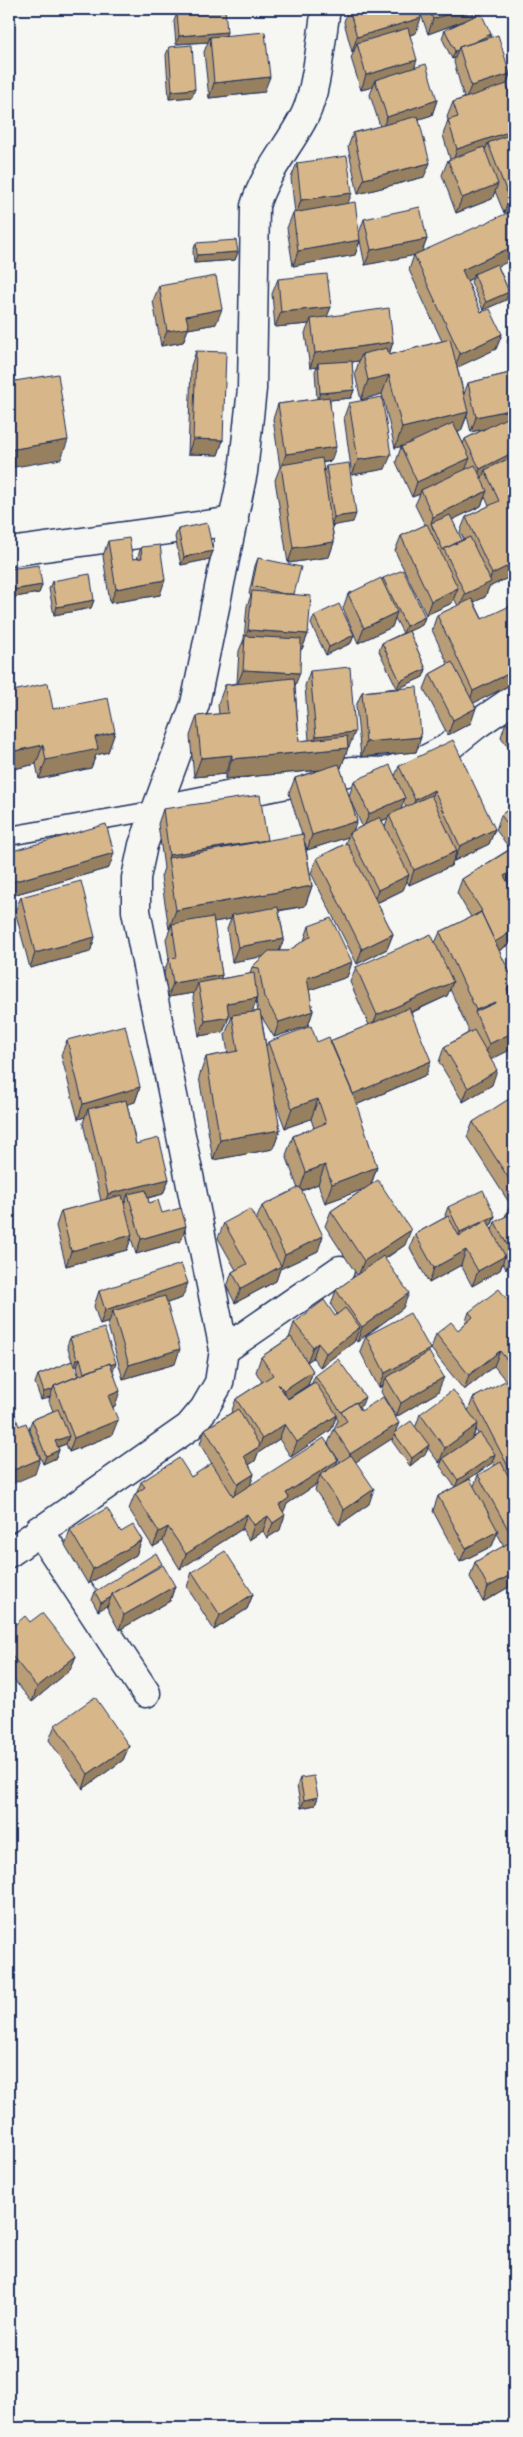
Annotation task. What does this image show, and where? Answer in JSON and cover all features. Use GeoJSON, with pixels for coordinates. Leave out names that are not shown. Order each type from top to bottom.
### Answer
{"type":"FeatureCollection","features":[{"type":"Feature","properties":{"kind":"street"},"geometry":{"type":"LineString","coordinates":[[9,1553],[39,1530],[189,1427],[204,1409],[219,1383],[224,1350],[136,910],[136,878],[143,846],[195,704],[243,472],[252,389],[255,206],[260,187],[293,137],[309,104],[326,9]]}},
{"type":"Feature","properties":{"kind":"street"},"geometry":{"type":"LineString","coordinates":[[9,552],[234,521]]}},
{"type":"Feature","properties":{"kind":"street"},"geometry":{"type":"LineString","coordinates":[[157,810],[352,771],[385,772],[423,761],[446,749],[476,725],[514,699]]}},
{"type":"Feature","properties":{"kind":"street"},"geometry":{"type":"LineString","coordinates":[[224,1350],[340,1270]]}},
{"type":"Feature","properties":{"kind":"street"},"geometry":{"type":"LineString","coordinates":[[39,1530],[146,1693]]}},
{"type":"Feature","properties":{"kind":"lane"},"geometry":{"type":"LineString","coordinates":[[9,836],[157,810]]}},
{"type":"Feature","properties":{"kind":"building"},"geometry":{"type":"Polygon","coordinates":[[[225,9],[227,32],[179,36],[177,13],[225,9]]]}},
{"type":"Feature","properties":{"kind":"building"},"geometry":{"type":"Polygon","coordinates":[[[349,9],[419,9],[421,18],[357,37],[349,9]]]}},
{"type":"Feature","properties":{"kind":"building"},"geometry":{"type":"Polygon","coordinates":[[[429,9],[463,9],[433,19],[429,9]]]}},
{"type":"Feature","properties":{"kind":"building"},"geometry":{"type":"Polygon","coordinates":[[[481,13],[491,34],[459,47],[455,51],[445,30],[481,13]]]}},
{"type":"Feature","properties":{"kind":"building"},"geometry":{"type":"Polygon","coordinates":[[[408,28],[417,60],[366,75],[357,43],[408,28]]]}},
{"type":"Feature","properties":{"kind":"building"},"geometry":{"type":"Polygon","coordinates":[[[265,32],[270,77],[214,83],[210,37],[265,32]]]}},
{"type":"Feature","properties":{"kind":"building"},"geometry":{"type":"Polygon","coordinates":[[[498,35],[510,74],[471,86],[459,47],[498,35]]]}},
{"type":"Feature","properties":{"kind":"building"},"geometry":{"type":"Polygon","coordinates":[[[192,45],[195,89],[172,91],[169,47],[192,45]]]}},
{"type":"Feature","properties":{"kind":"building"},"geometry":{"type":"Polygon","coordinates":[[[426,64],[437,100],[387,117],[375,80],[426,64]]]}},
{"type":"Feature","properties":{"kind":"building"},"geometry":{"type":"Polygon","coordinates":[[[507,84],[514,107],[514,130],[457,149],[448,120],[458,117],[453,102],[507,84]]]}},
{"type":"Feature","properties":{"kind":"building"},"geometry":{"type":"Polygon","coordinates":[[[418,116],[430,163],[364,179],[353,133],[418,116]]]}},
{"type":"Feature","properties":{"kind":"building"},"geometry":{"type":"Polygon","coordinates":[[[514,133],[514,196],[509,198],[488,143],[514,133]]]}},
{"type":"Feature","properties":{"kind":"building"},"geometry":{"type":"Polygon","coordinates":[[[484,147],[498,184],[462,198],[448,160],[484,147]]]}},
{"type":"Feature","properties":{"kind":"building"},"geometry":{"type":"Polygon","coordinates":[[[347,156],[352,193],[301,200],[297,163],[347,156]]]}},
{"type":"Feature","properties":{"kind":"building"},"geometry":{"type":"Polygon","coordinates":[[[355,202],[360,240],[298,251],[293,213],[355,202]]]}},
{"type":"Feature","properties":{"kind":"building"},"geometry":{"type":"Polygon","coordinates":[[[420,207],[427,239],[371,250],[364,219],[420,207]]]}},
{"type":"Feature","properties":{"kind":"building"},"geometry":{"type":"Polygon","coordinates":[[[512,211],[514,216],[514,246],[462,270],[481,312],[490,309],[502,334],[460,354],[414,255],[512,211]]]}},
{"type":"Feature","properties":{"kind":"building"},"geometry":{"type":"Polygon","coordinates":[[[236,240],[238,252],[197,255],[196,243],[236,240]]]}},
{"type":"Feature","properties":{"kind":"building"},"geometry":{"type":"Polygon","coordinates":[[[497,264],[509,292],[486,302],[474,274],[497,264]]]}},
{"type":"Feature","properties":{"kind":"building"},"geometry":{"type":"Polygon","coordinates":[[[327,274],[331,307],[281,312],[278,279],[327,274]]]}},
{"type":"Feature","properties":{"kind":"building"},"geometry":{"type":"Polygon","coordinates":[[[216,276],[222,309],[186,316],[189,328],[167,331],[159,286],[216,276]]]}},
{"type":"Feature","properties":{"kind":"building"},"geometry":{"type":"Polygon","coordinates":[[[389,308],[393,342],[315,353],[311,319],[389,308]]]}},
{"type":"Feature","properties":{"kind":"building"},"geometry":{"type":"Polygon","coordinates":[[[450,339],[468,412],[402,428],[389,375],[368,380],[362,354],[387,348],[389,355],[450,339]]]}},
{"type":"Feature","properties":{"kind":"building"},"geometry":{"type":"Polygon","coordinates":[[[196,351],[226,352],[223,440],[193,439],[196,351]]]}},
{"type":"Feature","properties":{"kind":"building"},"geometry":{"type":"Polygon","coordinates":[[[352,361],[354,390],[320,393],[318,363],[352,361]]]}},
{"type":"Feature","properties":{"kind":"building"},"geometry":{"type":"Polygon","coordinates":[[[514,372],[514,409],[476,417],[468,383],[514,372]]]}},
{"type":"Feature","properties":{"kind":"building"},"geometry":{"type":"Polygon","coordinates":[[[58,374],[68,440],[9,450],[9,382],[58,374]]]}},
{"type":"Feature","properties":{"kind":"building"},"geometry":{"type":"Polygon","coordinates":[[[329,397],[336,447],[286,454],[278,404],[329,397]]]}},
{"type":"Feature","properties":{"kind":"building"},"geometry":{"type":"Polygon","coordinates":[[[382,397],[391,455],[358,460],[349,403],[382,397]]]}},
{"type":"Feature","properties":{"kind":"building"},"geometry":{"type":"Polygon","coordinates":[[[514,414],[514,452],[480,469],[465,439],[514,414]]]}},
{"type":"Feature","properties":{"kind":"building"},"geometry":{"type":"Polygon","coordinates":[[[453,423],[470,458],[417,482],[401,447],[453,423]]]}},
{"type":"Feature","properties":{"kind":"building"},"geometry":{"type":"Polygon","coordinates":[[[514,456],[514,563],[492,574],[466,517],[499,501],[485,470],[514,456]]]}},
{"type":"Feature","properties":{"kind":"building"},"geometry":{"type":"Polygon","coordinates":[[[322,458],[334,542],[293,548],[281,465],[322,458]]]}},
{"type":"Feature","properties":{"kind":"building"},"geometry":{"type":"Polygon","coordinates":[[[349,463],[356,514],[334,517],[326,466],[349,463]]]}},
{"type":"Feature","properties":{"kind":"building"},"geometry":{"type":"Polygon","coordinates":[[[475,465],[487,491],[433,517],[421,490],[475,465]]]}},
{"type":"Feature","properties":{"kind":"building"},"geometry":{"type":"Polygon","coordinates":[[[450,515],[462,540],[443,550],[431,523],[450,515]]]}},
{"type":"Feature","properties":{"kind":"building"},"geometry":{"type":"Polygon","coordinates":[[[207,523],[213,551],[184,557],[178,529],[207,523]]]}},
{"type":"Feature","properties":{"kind":"building"},"geometry":{"type":"Polygon","coordinates":[[[427,524],[458,588],[431,601],[401,536],[427,524]]]}},
{"type":"Feature","properties":{"kind":"building"},"geometry":{"type":"Polygon","coordinates":[[[470,537],[491,582],[465,594],[444,549],[470,537]]]}},
{"type":"Feature","properties":{"kind":"building"},"geometry":{"type":"Polygon","coordinates":[[[129,538],[133,559],[142,558],[141,547],[160,545],[165,580],[116,589],[108,541],[129,538]]]}},
{"type":"Feature","properties":{"kind":"building"},"geometry":{"type":"Polygon","coordinates":[[[258,558],[301,567],[294,594],[284,594],[252,586],[258,558]]]}},
{"type":"Feature","properties":{"kind":"building"},"geometry":{"type":"Polygon","coordinates":[[[39,565],[42,585],[12,590],[9,569],[39,565]]]}},
{"type":"Feature","properties":{"kind":"building"},"geometry":{"type":"Polygon","coordinates":[[[403,570],[425,617],[406,626],[383,578],[403,570]]]}},
{"type":"Feature","properties":{"kind":"building"},"geometry":{"type":"Polygon","coordinates":[[[90,574],[94,600],[57,607],[52,581],[90,574]]]}},
{"type":"Feature","properties":{"kind":"building"},"geometry":{"type":"Polygon","coordinates":[[[381,578],[397,612],[364,628],[348,594],[381,578]]]}},
{"type":"Feature","properties":{"kind":"building"},"geometry":{"type":"Polygon","coordinates":[[[252,591],[311,596],[308,634],[248,630],[252,591]]]}},
{"type":"Feature","properties":{"kind":"building"},"geometry":{"type":"Polygon","coordinates":[[[472,599],[482,619],[514,604],[514,671],[473,691],[437,615],[472,599]]]}},
{"type":"Feature","properties":{"kind":"building"},"geometry":{"type":"Polygon","coordinates":[[[339,604],[354,635],[329,647],[314,616],[339,604]]]}},
{"type":"Feature","properties":{"kind":"building"},"geometry":{"type":"Polygon","coordinates":[[[409,631],[426,669],[400,681],[382,643],[409,631]]]}},
{"type":"Feature","properties":{"kind":"building"},"geometry":{"type":"Polygon","coordinates":[[[245,636],[301,639],[300,673],[243,670],[245,636]]]}},
{"type":"Feature","properties":{"kind":"building"},"geometry":{"type":"Polygon","coordinates":[[[452,662],[476,708],[453,720],[430,674],[452,662]]]}},
{"type":"Feature","properties":{"kind":"building"},"geometry":{"type":"Polygon","coordinates":[[[350,667],[355,732],[316,736],[310,671],[350,667]]]}},
{"type":"Feature","properties":{"kind":"building"},"geometry":{"type":"Polygon","coordinates":[[[294,678],[299,741],[347,736],[348,748],[232,759],[232,755],[201,758],[197,716],[228,713],[225,685],[294,678]]]}},
{"type":"Feature","properties":{"kind":"building"},"geometry":{"type":"Polygon","coordinates":[[[48,683],[53,709],[108,698],[115,732],[95,737],[98,749],[46,760],[43,745],[15,751],[9,721],[9,692],[48,683]]]}},
{"type":"Feature","properties":{"kind":"building"},"geometry":{"type":"Polygon","coordinates":[[[417,687],[421,737],[366,742],[362,692],[417,687]]]}},
{"type":"Feature","properties":{"kind":"building"},"geometry":{"type":"Polygon","coordinates":[[[514,716],[514,733],[506,722],[514,716]]]}},
{"type":"Feature","properties":{"kind":"building"},"geometry":{"type":"Polygon","coordinates":[[[453,740],[495,829],[460,846],[434,790],[415,800],[399,766],[453,740]]]}},
{"type":"Feature","properties":{"kind":"building"},"geometry":{"type":"Polygon","coordinates":[[[339,764],[357,821],[312,835],[295,778],[339,764]]]}},
{"type":"Feature","properties":{"kind":"building"},"geometry":{"type":"Polygon","coordinates":[[[390,765],[405,798],[369,814],[354,781],[390,765]]]}},
{"type":"Feature","properties":{"kind":"building"},"geometry":{"type":"Polygon","coordinates":[[[260,795],[267,840],[169,855],[163,809],[260,795]]]}},
{"type":"Feature","properties":{"kind":"building"},"geometry":{"type":"Polygon","coordinates":[[[431,795],[457,851],[414,870],[389,815],[431,795]]]}},
{"type":"Feature","properties":{"kind":"building"},"geometry":{"type":"Polygon","coordinates":[[[514,805],[514,833],[501,815],[514,805]]]}},
{"type":"Feature","properties":{"kind":"building"},"geometry":{"type":"Polygon","coordinates":[[[380,817],[409,875],[378,890],[349,833],[380,817]]]}},
{"type":"Feature","properties":{"kind":"building"},"geometry":{"type":"Polygon","coordinates":[[[106,824],[114,853],[12,882],[9,870],[9,852],[106,824]]]}},
{"type":"Feature","properties":{"kind":"building"},"geometry":{"type":"Polygon","coordinates":[[[303,834],[312,886],[176,910],[168,858],[303,834]]]}},
{"type":"Feature","properties":{"kind":"building"},"geometry":{"type":"Polygon","coordinates":[[[347,843],[393,934],[362,949],[317,858],[347,843]]]}},
{"type":"Feature","properties":{"kind":"building"},"geometry":{"type":"Polygon","coordinates":[[[511,849],[514,855],[514,870],[504,876],[514,893],[514,930],[495,942],[481,912],[475,916],[482,911],[462,879],[511,849]]]}},
{"type":"Feature","properties":{"kind":"building"},"geometry":{"type":"Polygon","coordinates":[[[81,881],[95,937],[35,953],[21,897],[81,881]]]}},
{"type":"Feature","properties":{"kind":"building"},"geometry":{"type":"Polygon","coordinates":[[[278,907],[284,939],[238,947],[232,915],[278,907]]]}},
{"type":"Feature","properties":{"kind":"building"},"geometry":{"type":"Polygon","coordinates":[[[481,912],[514,982],[507,989],[514,1003],[514,1032],[489,1044],[475,1012],[495,1002],[476,1010],[440,932],[481,912]]]}},
{"type":"Feature","properties":{"kind":"building"},"geometry":{"type":"Polygon","coordinates":[[[213,917],[222,975],[173,983],[169,958],[177,957],[172,924],[213,917]]]}},
{"type":"Feature","properties":{"kind":"building"},"geometry":{"type":"Polygon","coordinates":[[[331,918],[352,962],[307,978],[313,1011],[279,1022],[264,997],[259,968],[252,967],[269,951],[288,951],[311,936],[309,926],[331,918]]]}},
{"type":"Feature","properties":{"kind":"building"},"geometry":{"type":"Polygon","coordinates":[[[431,934],[453,982],[377,1015],[356,967],[431,934]]]}},
{"type":"Feature","properties":{"kind":"building"},"geometry":{"type":"Polygon","coordinates":[[[254,973],[257,998],[227,1003],[229,1017],[205,1021],[198,983],[254,973]]]}},
{"type":"Feature","properties":{"kind":"building"},"geometry":{"type":"Polygon","coordinates":[[[409,1008],[431,1061],[353,1094],[330,1041],[409,1008]]]}},
{"type":"Feature","properties":{"kind":"building"},"geometry":{"type":"Polygon","coordinates":[[[260,1011],[280,1130],[220,1140],[206,1057],[238,1051],[232,1015],[260,1011]]]}},
{"type":"Feature","properties":{"kind":"building"},"geometry":{"type":"Polygon","coordinates":[[[125,1025],[140,1087],[83,1104],[67,1040],[125,1025]]]}},
{"type":"Feature","properties":{"kind":"building"},"geometry":{"type":"Polygon","coordinates":[[[311,1026],[317,1042],[329,1037],[352,1091],[377,1167],[332,1184],[325,1165],[306,1172],[293,1136],[326,1123],[318,1099],[292,1108],[268,1042],[311,1026]]]}},
{"type":"Feature","properties":{"kind":"building"},"geometry":{"type":"Polygon","coordinates":[[[474,1030],[497,1070],[468,1088],[444,1047],[474,1030]]]}},
{"type":"Feature","properties":{"kind":"building"},"geometry":{"type":"Polygon","coordinates":[[[512,1097],[514,1101],[514,1187],[473,1122],[512,1097]]]}},
{"type":"Feature","properties":{"kind":"building"},"geometry":{"type":"Polygon","coordinates":[[[126,1100],[136,1144],[159,1138],[169,1179],[108,1194],[88,1109],[126,1100]]]}},
{"type":"Feature","properties":{"kind":"building"},"geometry":{"type":"Polygon","coordinates":[[[378,1180],[411,1230],[364,1261],[331,1211],[378,1180]]]}},
{"type":"Feature","properties":{"kind":"building"},"geometry":{"type":"Polygon","coordinates":[[[300,1187],[323,1236],[285,1255],[262,1206],[300,1187]]]}},
{"type":"Feature","properties":{"kind":"building"},"geometry":{"type":"Polygon","coordinates":[[[146,1190],[149,1203],[158,1200],[162,1213],[181,1208],[186,1226],[141,1239],[128,1194],[146,1190]]]}},
{"type":"Feature","properties":{"kind":"building"},"geometry":{"type":"Polygon","coordinates":[[[483,1190],[495,1216],[460,1232],[448,1207],[483,1190]]]}},
{"type":"Feature","properties":{"kind":"building"},"geometry":{"type":"Polygon","coordinates":[[[122,1195],[132,1235],[71,1251],[61,1211],[122,1195]]]}},
{"type":"Feature","properties":{"kind":"building"},"geometry":{"type":"Polygon","coordinates":[[[514,1199],[514,1208],[510,1201],[514,1199]]]}},
{"type":"Feature","properties":{"kind":"building"},"geometry":{"type":"Polygon","coordinates":[[[250,1209],[281,1266],[241,1288],[232,1272],[247,1264],[224,1223],[250,1209]]]}},
{"type":"Feature","properties":{"kind":"building"},"geometry":{"type":"Polygon","coordinates":[[[514,1212],[514,1253],[512,1254],[495,1222],[514,1212]]]}},
{"type":"Feature","properties":{"kind":"building"},"geometry":{"type":"Polygon","coordinates":[[[448,1216],[459,1236],[487,1220],[505,1256],[478,1271],[466,1250],[434,1268],[415,1234],[448,1216]]]}},
{"type":"Feature","properties":{"kind":"building"},"geometry":{"type":"Polygon","coordinates":[[[383,1256],[409,1293],[362,1327],[336,1290],[383,1256]]]}},
{"type":"Feature","properties":{"kind":"building"},"geometry":{"type":"Polygon","coordinates":[[[181,1264],[188,1283],[105,1310],[99,1291],[181,1264]]]}},
{"type":"Feature","properties":{"kind":"building"},"geometry":{"type":"Polygon","coordinates":[[[499,1289],[514,1308],[514,1369],[500,1351],[469,1375],[436,1334],[451,1322],[458,1330],[473,1317],[469,1312],[499,1289]]]}},
{"type":"Feature","properties":{"kind":"building"},"geometry":{"type":"Polygon","coordinates":[[[165,1296],[180,1349],[129,1365],[113,1311],[165,1296]]]}},
{"type":"Feature","properties":{"kind":"building"},"geometry":{"type":"Polygon","coordinates":[[[324,1300],[335,1316],[345,1308],[360,1327],[326,1353],[318,1343],[313,1347],[294,1323],[324,1300]]]}},
{"type":"Feature","properties":{"kind":"building"},"geometry":{"type":"Polygon","coordinates":[[[410,1313],[430,1349],[385,1373],[366,1336],[410,1313]]]}},
{"type":"Feature","properties":{"kind":"building"},"geometry":{"type":"Polygon","coordinates":[[[104,1328],[116,1363],[110,1365],[110,1363],[84,1373],[80,1358],[77,1359],[70,1338],[104,1328]]]}},
{"type":"Feature","properties":{"kind":"building"},"geometry":{"type":"Polygon","coordinates":[[[291,1337],[313,1371],[284,1390],[278,1384],[288,1399],[315,1382],[337,1415],[297,1442],[285,1424],[262,1439],[236,1399],[273,1375],[261,1357],[291,1337]]]}},
{"type":"Feature","properties":{"kind":"building"},"geometry":{"type":"Polygon","coordinates":[[[429,1352],[444,1377],[401,1403],[386,1378],[429,1352]]]}},
{"type":"Feature","properties":{"kind":"building"},"geometry":{"type":"Polygon","coordinates":[[[338,1359],[365,1397],[341,1412],[315,1376],[338,1359]]]}},
{"type":"Feature","properties":{"kind":"building"},"geometry":{"type":"Polygon","coordinates":[[[72,1361],[78,1376],[44,1392],[38,1375],[72,1361]]]}},
{"type":"Feature","properties":{"kind":"building"},"geometry":{"type":"Polygon","coordinates":[[[110,1363],[120,1391],[108,1396],[118,1420],[74,1438],[54,1386],[110,1363]]]}},
{"type":"Feature","properties":{"kind":"building"},"geometry":{"type":"Polygon","coordinates":[[[507,1380],[511,1389],[514,1387],[514,1478],[473,1398],[507,1380]]]}},
{"type":"Feature","properties":{"kind":"building"},"geometry":{"type":"Polygon","coordinates":[[[453,1390],[478,1424],[445,1448],[420,1414],[453,1390]]]}},
{"type":"Feature","properties":{"kind":"building"},"geometry":{"type":"Polygon","coordinates":[[[383,1397],[399,1423],[350,1454],[334,1429],[347,1421],[341,1412],[356,1402],[361,1411],[383,1397]]]}},
{"type":"Feature","properties":{"kind":"building"},"geometry":{"type":"Polygon","coordinates":[[[9,1400],[19,1426],[26,1423],[40,1459],[9,1472],[9,1400]]]}},
{"type":"Feature","properties":{"kind":"building"},"geometry":{"type":"Polygon","coordinates":[[[58,1409],[69,1436],[55,1441],[59,1450],[46,1456],[32,1420],[58,1409]]]}},
{"type":"Feature","properties":{"kind":"building"},"geometry":{"type":"Polygon","coordinates":[[[238,1409],[260,1446],[244,1456],[254,1474],[238,1484],[205,1429],[238,1409]]]}},
{"type":"Feature","properties":{"kind":"building"},"geometry":{"type":"Polygon","coordinates":[[[411,1421],[429,1445],[412,1458],[394,1433],[411,1421]]]}},
{"type":"Feature","properties":{"kind":"building"},"geometry":{"type":"Polygon","coordinates":[[[480,1433],[495,1454],[458,1480],[443,1458],[480,1433]]]}},
{"type":"Feature","properties":{"kind":"building"},"geometry":{"type":"Polygon","coordinates":[[[324,1438],[338,1460],[286,1493],[289,1498],[279,1505],[285,1515],[273,1523],[268,1516],[254,1525],[247,1514],[186,1554],[168,1527],[159,1532],[135,1494],[145,1487],[141,1482],[179,1458],[191,1477],[212,1463],[233,1496],[324,1438]]]}},
{"type":"Feature","properties":{"kind":"building"},"geometry":{"type":"Polygon","coordinates":[[[351,1455],[374,1489],[344,1510],[320,1475],[351,1455]]]}},
{"type":"Feature","properties":{"kind":"building"},"geometry":{"type":"Polygon","coordinates":[[[501,1462],[514,1487],[514,1540],[478,1475],[501,1462]]]}},
{"type":"Feature","properties":{"kind":"building"},"geometry":{"type":"Polygon","coordinates":[[[470,1479],[498,1531],[466,1548],[438,1496],[470,1479]]]}},
{"type":"Feature","properties":{"kind":"building"},"geometry":{"type":"Polygon","coordinates":[[[107,1508],[121,1532],[133,1525],[142,1540],[93,1569],[70,1530],[107,1508]]]}},
{"type":"Feature","properties":{"kind":"building"},"geometry":{"type":"Polygon","coordinates":[[[514,1540],[514,1573],[488,1587],[475,1562],[514,1540]]]}},
{"type":"Feature","properties":{"kind":"building"},"geometry":{"type":"Polygon","coordinates":[[[225,1551],[253,1594],[220,1615],[192,1572],[225,1551]]]}},
{"type":"Feature","properties":{"kind":"building"},"geometry":{"type":"Polygon","coordinates":[[[156,1553],[162,1564],[112,1594],[111,1597],[101,1603],[95,1592],[156,1553]]]}},
{"type":"Feature","properties":{"kind":"building"},"geometry":{"type":"Polygon","coordinates":[[[163,1565],[175,1586],[124,1615],[112,1594],[163,1565]]]}},
{"type":"Feature","properties":{"kind":"building"},"geometry":{"type":"Polygon","coordinates":[[[42,1613],[76,1656],[37,1687],[9,1652],[9,1640],[13,1636],[9,1630],[25,1616],[30,1622],[42,1613]]]}},
{"type":"Feature","properties":{"kind":"building"},"geometry":{"type":"Polygon","coordinates":[[[95,1697],[129,1746],[88,1774],[55,1725],[95,1697]]]}},
{"type":"Feature","properties":{"kind":"building"},"geometry":{"type":"Polygon","coordinates":[[[314,1776],[318,1797],[304,1800],[300,1778],[314,1776]]]}}]}
